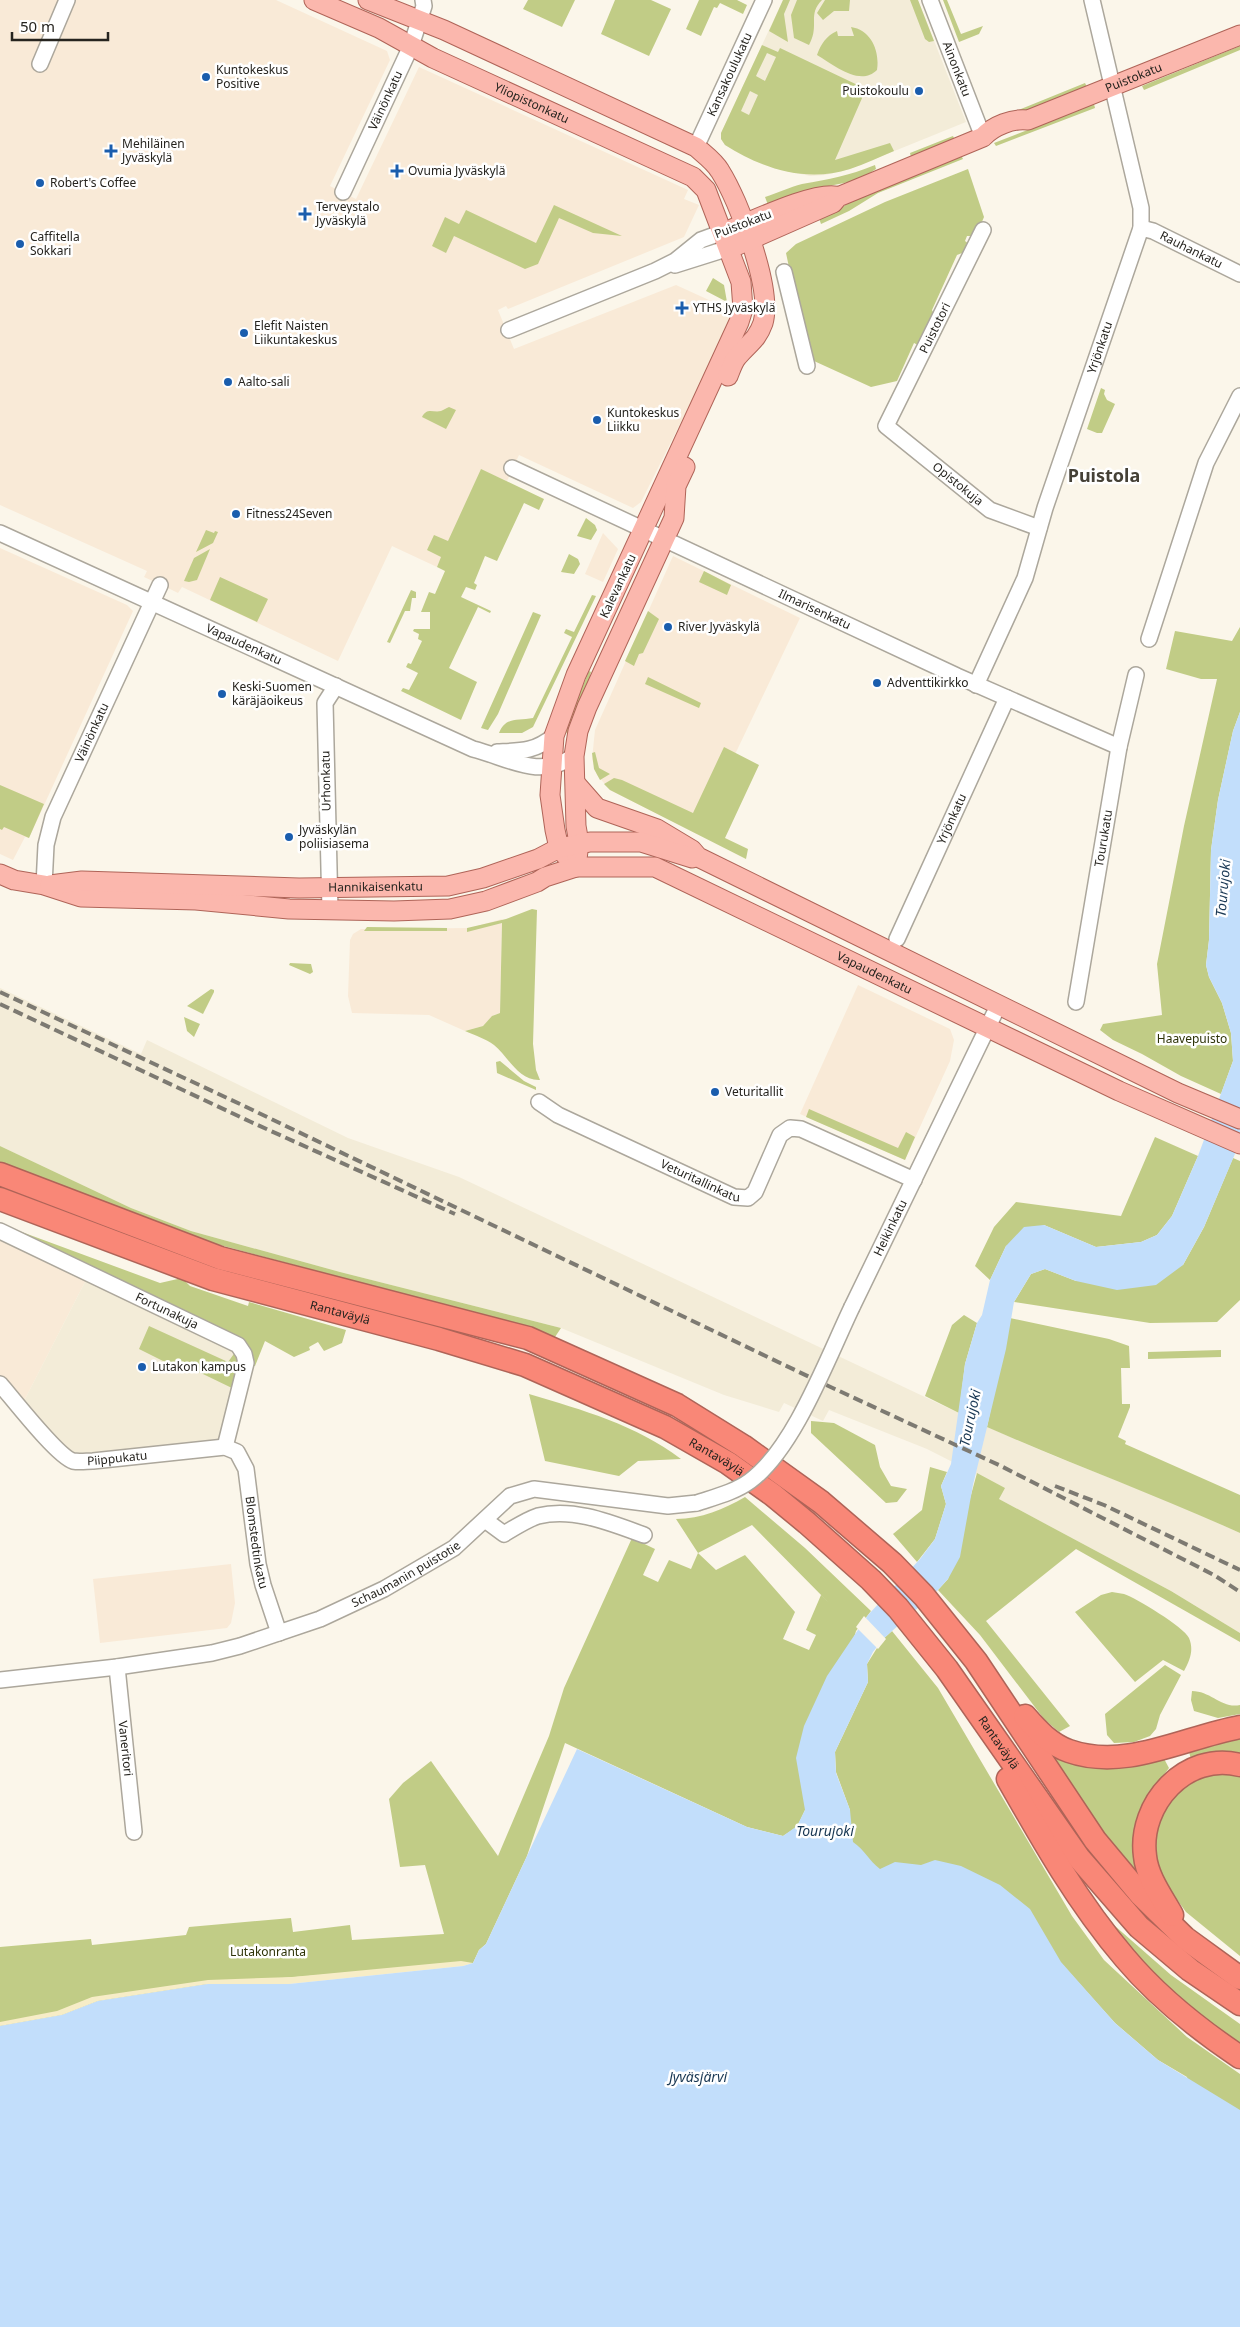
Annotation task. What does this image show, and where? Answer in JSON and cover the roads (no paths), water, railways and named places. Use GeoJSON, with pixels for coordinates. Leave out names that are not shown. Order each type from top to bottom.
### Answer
{"type":"FeatureCollection","features":[{"type":"Feature","properties":{"kind":"highway","name":"Rantaväylä"},"geometry":{"type":"LineString","coordinates":[[0,1174],[220,1258],[528,1338],[685,1410],[785,1474],[892,1563],[943,1618],[976,1661],[1095,1840],[1141,1895],[1185,1938],[1240,1978]]}},
{"type":"Feature","properties":{"kind":"highway","name":"Rantaväylä"},"geometry":{"type":"LineString","coordinates":[[0,1199],[214,1279],[439,1339],[525,1365],[665,1426],[728,1463],[800,1517],[871,1580],[922,1636],[1079,1858],[1121,1907],[1139,1927],[1190,1970],[1240,2004]]}},
{"type":"Feature","properties":{"kind":"highway"},"geometry":{"type":"LineString","coordinates":[[976,1661],[1041,1734],[1068,1751],[1102,1758],[1141,1754],[1240,1727]]}},
{"type":"Feature","properties":{"kind":"highway"},"geometry":{"type":"LineString","coordinates":[[947,1669],[1034,1826],[1092,1917],[1126,1959],[1167,2000],[1240,2057]]}},
{"type":"Feature","properties":{"kind":"highway"},"geometry":{"type":"LineString","coordinates":[[1185,1938],[1150,1874],[1145,1856],[1149,1814],[1160,1795],[1187,1772],[1207,1765],[1223,1763],[1240,1765]]}},
{"type":"Feature","properties":{"kind":"main road","name":"Yliopistonkatu"},"geometry":{"type":"LineString","coordinates":[[314,0],[379,28],[433,58],[693,177],[706,190],[726,240]]}},
{"type":"Feature","properties":{"kind":"main road"},"geometry":{"type":"LineString","coordinates":[[368,0],[424,7],[444,30],[696,147],[720,169],[747,232]]}},
{"type":"Feature","properties":{"kind":"main road","name":"Puistokatu"},"geometry":{"type":"LineString","coordinates":[[726,240],[833,203],[838,197],[983,137],[992,138],[1022,126],[1028,120],[1240,35]]}},
{"type":"Feature","properties":{"kind":"main road","name":"Kalevankatu"},"geometry":{"type":"LineString","coordinates":[[576,867],[579,843],[576,826],[574,756],[578,731],[587,706],[674,518],[676,486],[736,357],[757,338],[763,321],[766,307],[764,288],[747,232]]}},
{"type":"Feature","properties":{"kind":"main road","name":"Kalevankatu"},"geometry":{"type":"LineString","coordinates":[[559,848],[550,795],[554,736],[576,675],[644,529],[648,506],[744,310],[741,282],[726,240]]}},
{"type":"Feature","properties":{"kind":"main road"},"geometry":{"type":"LineString","coordinates":[[576,784],[597,808],[657,829],[692,850],[698,857]]}},
{"type":"Feature","properties":{"kind":"main road","name":"Hannikaisenkatu"},"geometry":{"type":"LineString","coordinates":[[44,885],[82,881],[329,888],[448,886],[483,878],[538,859],[559,848],[579,843],[641,842],[688,858],[698,857]]}},
{"type":"Feature","properties":{"kind":"main road"},"geometry":{"type":"LineString","coordinates":[[559,848],[576,867]]}},
{"type":"Feature","properties":{"kind":"main road","name":"Vapaudenkatu"},"geometry":{"type":"LineString","coordinates":[[698,857],[1178,1094],[1240,1119]]}},
{"type":"Feature","properties":{"kind":"main road","name":"Hannikaisenkatu"},"geometry":{"type":"LineString","coordinates":[[0,874],[14,880],[44,885],[81,897],[196,900],[290,909],[394,911],[450,909],[486,901],[537,882],[545,877],[576,867]]}},
{"type":"Feature","properties":{"kind":"main road","name":"Vapaudenkatu"},"geometry":{"type":"LineString","coordinates":[[576,867],[655,867],[987,1028],[1165,1112],[1240,1144]]}},
{"type":"Feature","properties":{"kind":"street"},"geometry":{"type":"LineString","coordinates":[[40,64],[67,0]]}},
{"type":"Feature","properties":{"kind":"street","name":"Kansakoulukatu"},"geometry":{"type":"LineString","coordinates":[[696,147],[764,0]]}},
{"type":"Feature","properties":{"kind":"street","name":"Ainonkatu"},"geometry":{"type":"LineString","coordinates":[[930,0],[983,137]]}},
{"type":"Feature","properties":{"kind":"street","name":"Yrjönkatu"},"geometry":{"type":"LineString","coordinates":[[976,685],[1025,578],[1039,528],[1141,228],[1141,208],[1092,0]]}},
{"type":"Feature","properties":{"kind":"street","name":"Väinönkatu"},"geometry":{"type":"LineString","coordinates":[[343,192],[411,46],[424,7]]}},
{"type":"Feature","properties":{"kind":"street","name":"Rauhankatu"},"geometry":{"type":"LineString","coordinates":[[1141,228],[1153,231],[1240,274]]}},
{"type":"Feature","properties":{"kind":"street","name":"Puistotori"},"geometry":{"type":"LineString","coordinates":[[886,426],[983,230]]}},
{"type":"Feature","properties":{"kind":"street","name":"Puistokatu"},"geometry":{"type":"LineString","coordinates":[[509,330],[655,271],[675,261],[701,240],[726,240]]}},
{"type":"Feature","properties":{"kind":"street"},"geometry":{"type":"LineString","coordinates":[[784,272],[807,366]]}},
{"type":"Feature","properties":{"kind":"street"},"geometry":{"type":"LineString","coordinates":[[1149,639],[1206,463],[1240,396]]}},
{"type":"Feature","properties":{"kind":"street","name":"Opistokuja"},"geometry":{"type":"LineString","coordinates":[[886,426],[990,510],[1039,528]]}},
{"type":"Feature","properties":{"kind":"street","name":"Ilmarisenkatu"},"geometry":{"type":"LineString","coordinates":[[512,468],[976,685],[1119,747]]}},
{"type":"Feature","properties":{"kind":"street"},"geometry":{"type":"LineString","coordinates":[[648,506],[674,518]]}},
{"type":"Feature","properties":{"kind":"street","name":"Vapaudenkatu"},"geometry":{"type":"LineString","coordinates":[[0,533],[466,746],[523,765],[551,768]]}},
{"type":"Feature","properties":{"kind":"street","name":"Väinönkatu"},"geometry":{"type":"LineString","coordinates":[[44,885],[46,845],[54,817],[160,584]]}},
{"type":"Feature","properties":{"kind":"street","name":"Tourukatu"},"geometry":{"type":"LineString","coordinates":[[1076,1002],[1119,747],[1136,675]]}},
{"type":"Feature","properties":{"kind":"street","name":"Urhonkatu"},"geometry":{"type":"LineString","coordinates":[[330,910],[325,703],[336,686]]}},
{"type":"Feature","properties":{"kind":"street","name":"Yrjönkatu"},"geometry":{"type":"LineString","coordinates":[[897,939],[1006,698]]}},
{"type":"Feature","properties":{"kind":"street","name":"Vapaudenkatu"},"geometry":{"type":"LineString","coordinates":[[488,753],[525,751],[541,746],[554,736]]}},
{"type":"Feature","properties":{"kind":"street"},"geometry":{"type":"LineString","coordinates":[[551,768],[574,756]]}},
{"type":"Feature","properties":{"kind":"street","name":"Heikinkatu"},"geometry":{"type":"LineString","coordinates":[[780,1449],[796,1424],[998,1006]]}},
{"type":"Feature","properties":{"kind":"street","name":"Veturitallinkatu"},"geometry":{"type":"LineString","coordinates":[[539,1102],[558,1115],[734,1197],[748,1198],[756,1192],[780,1135],[790,1128],[801,1129],[914,1180]]}},
{"type":"Feature","properties":{"kind":"street","name":"Fortunakuja"},"geometry":{"type":"LineString","coordinates":[[0,1231],[238,1346],[244,1354],[246,1364],[231,1450]]}},
{"type":"Feature","properties":{"kind":"street","name":"Piippukatu"},"geometry":{"type":"LineString","coordinates":[[0,1384],[46,1438],[65,1457],[73,1461],[231,1450]]}},
{"type":"Feature","properties":{"kind":"street","name":"Schaumanin puistotie"},"geometry":{"type":"LineString","coordinates":[[0,1680],[118,1667],[212,1653],[320,1619],[393,1584],[454,1548],[510,1496],[534,1489],[668,1506],[697,1503],[729,1492],[750,1482],[780,1449]]}},
{"type":"Feature","properties":{"kind":"street","name":"Blomstedtinkatu"},"geometry":{"type":"LineString","coordinates":[[231,1450],[246,1469],[258,1564],[279,1633]]}},
{"type":"Feature","properties":{"kind":"street"},"geometry":{"type":"LineString","coordinates":[[486,1520],[504,1534],[537,1516],[557,1513],[608,1521],[644,1535]]}},
{"type":"Feature","properties":{"kind":"street","name":"Vaneritori"},"geometry":{"type":"LineString","coordinates":[[118,1667],[134,1832]]}},
{"type":"Feature","properties":{"kind":"water","name":"Jyväsjärvi"},"geometry":{"type":"Polygon","coordinates":[[[1240,712],[1240,1142],[1204,1227],[1183,1265],[1156,1285],[1117,1290],[1076,1281],[1045,1269],[1031,1274],[1014,1302],[1006,1349],[973,1485],[960,1557],[948,1579],[938,1590],[882,1640],[873,1652],[867,1664],[868,1682],[835,1752],[836,1773],[850,1810],[853,1842],[861,1848],[876,1866],[880,1869],[895,1862],[921,1865],[935,1860],[961,1866],[1000,1885],[1030,1909],[1061,1962],[1115,2023],[1158,2060],[1240,2110],[1240,2327],[0,2327],[0,2026],[62,2015],[98,2001],[208,1984],[289,1984],[463,1966],[473,1963],[479,1950],[486,1944],[577,1749],[747,1827],[783,1836],[797,1826],[805,1810],[796,1758],[804,1726],[827,1676],[868,1615],[920,1559],[935,1539],[946,1504],[941,1486],[951,1464],[965,1364],[977,1323],[982,1315],[990,1280],[1006,1246],[1024,1227],[1044,1225],[1096,1247],[1141,1242],[1157,1235],[1172,1216],[1198,1156],[1233,1061],[1231,1033],[1222,1003],[1209,977],[1206,965],[1209,940],[1211,850],[1218,800],[1233,731],[1240,712]]]}},
{"type":"Feature","properties":{"kind":"railway"},"geometry":{"type":"LineString","coordinates":[[0,992],[240,1104],[822,1383],[1001,1466],[1214,1575],[1240,1592]]}},
{"type":"Feature","properties":{"kind":"railway"},"geometry":{"type":"LineString","coordinates":[[0,1004],[251,1122],[455,1214]]}},
{"type":"Feature","properties":{"kind":"railway"},"geometry":{"type":"LineString","coordinates":[[1055,1486],[1104,1505],[1240,1570]]}},
{"type":"Feature","properties":{"kind":"place","name":"Kuntokeskus Positive"},"geometry":{"type":"Point","coordinates":[206,77]}},
{"type":"Feature","properties":{"kind":"place","name":"Puistokoulu"},"geometry":{"type":"Point","coordinates":[919,91]}},
{"type":"Feature","properties":{"kind":"place","name":"Mehiläinen Jyväskylä"},"geometry":{"type":"Point","coordinates":[111,151]}},
{"type":"Feature","properties":{"kind":"place","name":"Ovumia Jyväskylä"},"geometry":{"type":"Point","coordinates":[397,171]}},
{"type":"Feature","properties":{"kind":"place","name":"Robert's Coffee"},"geometry":{"type":"Point","coordinates":[40,183]}},
{"type":"Feature","properties":{"kind":"place","name":"Terveystalo Jyväskylä"},"geometry":{"type":"Point","coordinates":[305,214]}},
{"type":"Feature","properties":{"kind":"place","name":"Caffitella Sokkari"},"geometry":{"type":"Point","coordinates":[20,244]}},
{"type":"Feature","properties":{"kind":"place","name":"YTHS Jyväskylä"},"geometry":{"type":"Point","coordinates":[682,308]}},
{"type":"Feature","properties":{"kind":"place","name":"Elefit Naisten Liikuntakeskus"},"geometry":{"type":"Point","coordinates":[244,333]}},
{"type":"Feature","properties":{"kind":"place","name":"Aalto-sali"},"geometry":{"type":"Point","coordinates":[228,382]}},
{"type":"Feature","properties":{"kind":"place","name":"Kuntokeskus Liikku"},"geometry":{"type":"Point","coordinates":[597,420]}},
{"type":"Feature","properties":{"kind":"place","name":"Fitness24Seven"},"geometry":{"type":"Point","coordinates":[236,514]}},
{"type":"Feature","properties":{"kind":"place","name":"River Jyväskylä"},"geometry":{"type":"Point","coordinates":[668,627]}},
{"type":"Feature","properties":{"kind":"place","name":"Adventtikirkko"},"geometry":{"type":"Point","coordinates":[877,683]}},
{"type":"Feature","properties":{"kind":"place","name":"Keski-Suomen käräjäoikeus"},"geometry":{"type":"Point","coordinates":[222,694]}},
{"type":"Feature","properties":{"kind":"place","name":"Jyväskylän poliisiasema"},"geometry":{"type":"Point","coordinates":[289,837]}},
{"type":"Feature","properties":{"kind":"place","name":"Veturitallit"},"geometry":{"type":"Point","coordinates":[715,1092]}},
{"type":"Feature","properties":{"kind":"place","name":"Lutakon kampus"},"geometry":{"type":"Point","coordinates":[142,1367]}},
{"type":"Feature","properties":{"kind":"district","name":"Puistola"},"geometry":{"type":"Point","coordinates":[1104,476]}},
{"type":"Feature","properties":{"kind":"water label","name":"Tourujoki"},"geometry":{"type":"Point","coordinates":[1223,888]}},
{"type":"Feature","properties":{"kind":"water label","name":"Tourujoki"},"geometry":{"type":"Point","coordinates":[970,1418]}},
{"type":"Feature","properties":{"kind":"water label","name":"Tourujoki"},"geometry":{"type":"Point","coordinates":[825,1831]}},
{"type":"Feature","properties":{"kind":"park label","name":"Haavepuisto"},"geometry":{"type":"Point","coordinates":[1192,1039]}},
{"type":"Feature","properties":{"kind":"park label","name":"Lutakonranta"},"geometry":{"type":"Point","coordinates":[268,1952]}}]}
